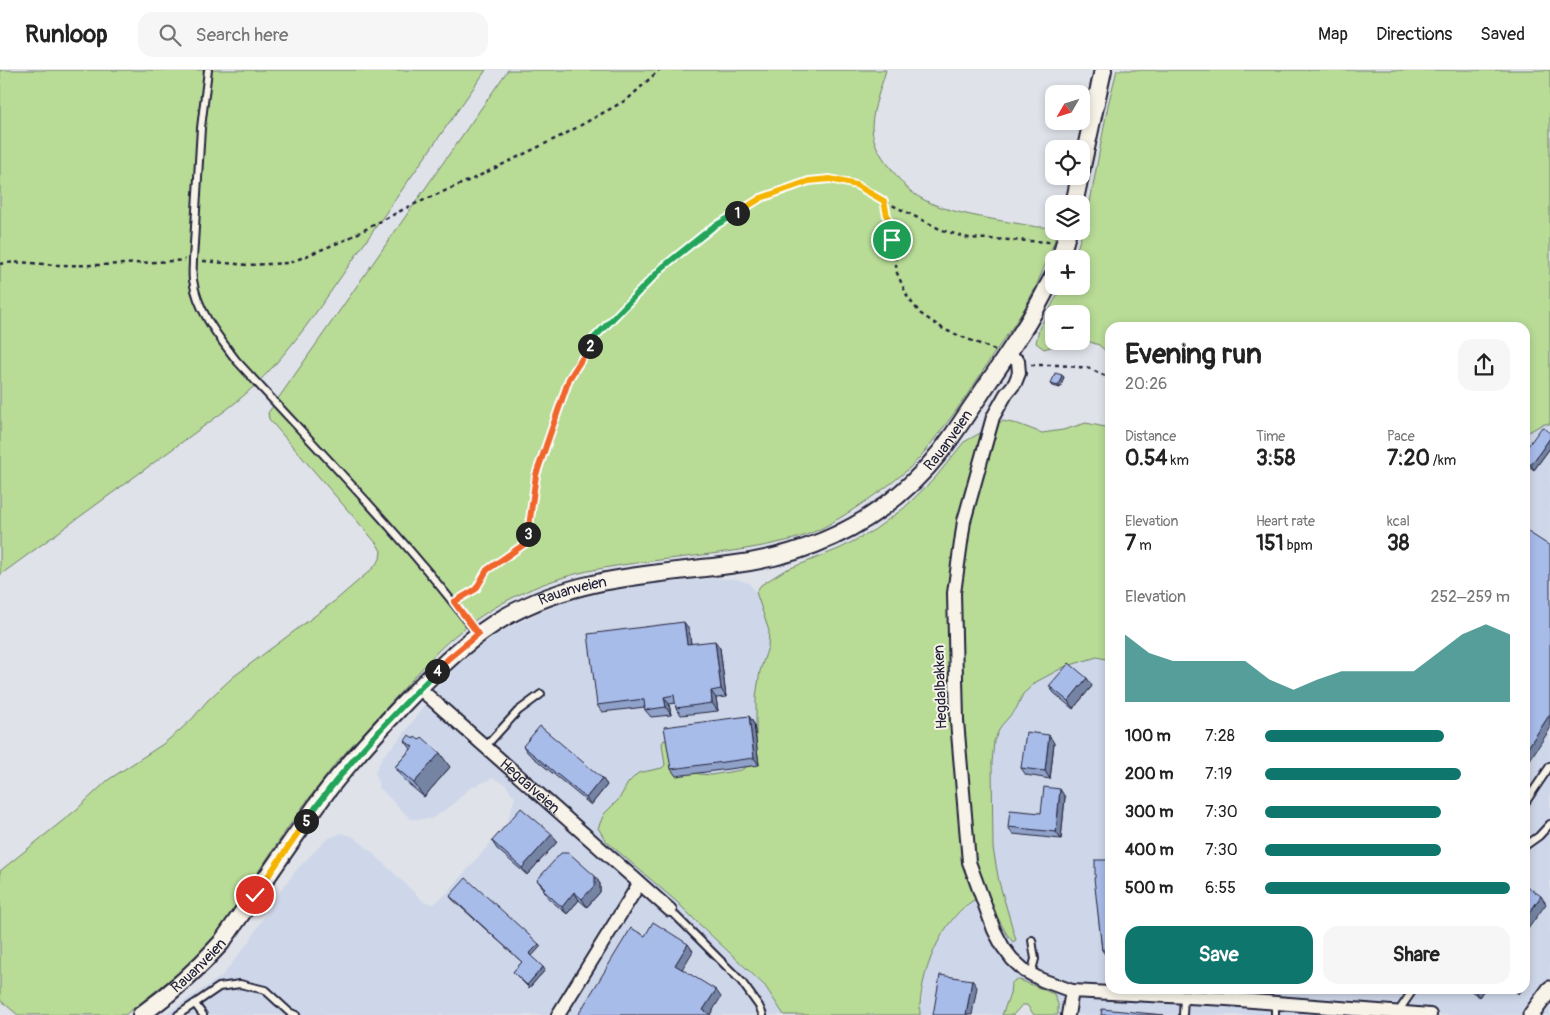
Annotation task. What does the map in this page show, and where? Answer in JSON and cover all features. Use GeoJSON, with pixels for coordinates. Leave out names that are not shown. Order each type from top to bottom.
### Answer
{"type":"FeatureCollection","features":[{"type":"Feature","properties":{"kind":"main road"},"geometry":{"type":"LineString","coordinates":[[1088,140],[1103,70]]}},
{"type":"Feature","properties":{"kind":"main road","name":"Rauanveien"},"geometry":{"type":"LineString","coordinates":[[141,1015],[187,978],[207,959],[221,943],[328,790],[352,760],[395,712],[448,659],[478,634],[504,617],[528,605],[578,586],[602,581],[744,564],[773,558],[810,547],[872,516],[924,471],[943,449],[1012,358],[1028,323],[1045,294]]}},
{"type":"Feature","properties":{"kind":"street","name":"Hegdalbakken"},"geometry":{"type":"LineString","coordinates":[[1012,358],[1019,373],[1015,383],[1006,394],[993,417],[964,521],[954,593],[957,720],[969,862],[994,930],[1012,959],[1042,980],[1072,991]]}},
{"type":"Feature","properties":{"kind":"street","name":"Hegdalveien"},"geometry":{"type":"LineString","coordinates":[[419,688],[670,910]]}},
{"type":"Feature","properties":{"kind":"street"},"geometry":{"type":"LineString","coordinates":[[558,1015],[639,884]]}},
{"type":"Feature","properties":{"kind":"street"},"geometry":{"type":"LineString","coordinates":[[1531,1015],[1550,989]]}},
{"type":"Feature","properties":{"kind":"street"},"geometry":{"type":"LineString","coordinates":[[1068,1015],[1072,991],[1105,992]]}},
{"type":"Feature","properties":{"kind":"street"},"geometry":{"type":"LineString","coordinates":[[1172,994],[1184,997],[1229,995],[1275,1009],[1398,1012],[1430,1015]]}},
{"type":"Feature","properties":{"kind":"lane"},"geometry":{"type":"LineString","coordinates":[[208,70],[201,128],[193,260],[193,280],[207,318],[236,360],[372,508],[454,602],[478,634]]}},
{"type":"Feature","properties":{"kind":"lane"},"geometry":{"type":"LineString","coordinates":[[485,746],[518,711],[541,694]]}},
{"type":"Feature","properties":{"kind":"lane"},"geometry":{"type":"LineString","coordinates":[[1530,796],[1550,766]]}},
{"type":"Feature","properties":{"kind":"lane"},"geometry":{"type":"LineString","coordinates":[[1530,842],[1550,824]]}},
{"type":"Feature","properties":{"kind":"lane"},"geometry":{"type":"LineString","coordinates":[[670,910],[741,981],[759,1006],[763,1015]]}},
{"type":"Feature","properties":{"kind":"lane"},"geometry":{"type":"LineString","coordinates":[[1031,974],[1035,959],[1032,940]]}},
{"type":"Feature","properties":{"kind":"lane"},"geometry":{"type":"LineString","coordinates":[[178,1015],[219,987],[240,984],[265,990],[289,1012],[296,1015]]}},
{"type":"Feature","properties":{"kind":"lane"},"geometry":{"type":"LineString","coordinates":[[1398,1012],[1410,994]]}},
{"type":"Feature","properties":{"kind":"lane"},"geometry":{"type":"LineString","coordinates":[[1183,1015],[1184,997]]}},
{"type":"Feature","properties":{"kind":"lane"},"geometry":{"type":"LineString","coordinates":[[195,1004],[203,1015]]}},
{"type":"Feature","properties":{"kind":"path"},"geometry":{"type":"LineString","coordinates":[[0,264],[14,262],[61,265],[121,265],[193,260],[248,265],[289,263],[345,240],[408,207],[565,134],[628,99],[659,70]]}},
{"type":"Feature","properties":{"kind":"path"},"geometry":{"type":"LineString","coordinates":[[454,602],[476,589],[487,570],[526,543],[536,475],[569,379],[594,338],[663,267],[713,227],[761,198],[809,181],[830,179],[856,185],[942,230],[968,238],[1064,244]]}},
{"type":"Feature","properties":{"kind":"path"},"geometry":{"type":"LineString","coordinates":[[884,201],[897,273],[908,298],[921,314],[946,330],[1032,365],[1088,368],[1105,376]]}},
{"type":"Feature","properties":{"kind":"shaded area"},"geometry":{"type":"Polygon","coordinates":[[[1543,424],[1550,424],[1550,1015],[1058,1015],[1058,1004],[1054,994],[1033,985],[1011,984],[1010,994],[1002,1015],[920,1015],[924,977],[932,951],[950,923],[970,902],[978,898],[991,905],[1006,933],[1015,933],[1008,916],[999,882],[993,848],[992,763],[994,741],[1001,726],[1016,709],[1023,694],[1036,682],[1064,667],[1097,657],[1105,659],[1105,994],[1530,994],[1530,431],[1543,424]]]}},
{"type":"Feature","properties":{"kind":"shaded area"},"geometry":{"type":"Polygon","coordinates":[[[716,578],[737,579],[749,583],[756,592],[769,631],[768,647],[760,671],[754,757],[748,766],[741,770],[711,775],[699,774],[662,744],[666,765],[663,768],[638,773],[628,783],[619,799],[604,814],[606,841],[677,902],[765,987],[784,1015],[164,1015],[222,976],[250,940],[278,894],[298,868],[327,839],[342,833],[354,837],[424,902],[434,904],[446,894],[506,825],[515,798],[505,784],[493,778],[470,788],[451,806],[431,819],[411,819],[379,787],[375,772],[383,756],[402,736],[441,682],[459,663],[479,647],[504,630],[568,601],[646,585],[716,578]]]}},
{"type":"Feature","properties":{"kind":"green space"},"geometry":{"type":"Polygon","coordinates":[[[0,70],[486,70],[313,317],[264,376],[226,410],[0,575],[0,70]]]}},
{"type":"Feature","properties":{"kind":"green space"},"geometry":{"type":"Polygon","coordinates":[[[508,70],[886,70],[874,112],[872,132],[880,153],[907,187],[919,197],[931,203],[960,213],[1045,227],[1045,240],[1055,240],[1051,250],[1045,250],[1045,264],[1026,305],[967,395],[919,458],[887,487],[831,523],[799,538],[742,550],[622,565],[576,574],[533,588],[492,609],[438,651],[336,763],[300,810],[214,937],[186,967],[125,1015],[18,1015],[0,1000],[0,871],[76,810],[108,780],[163,744],[179,731],[233,677],[336,600],[373,568],[380,559],[381,551],[377,544],[269,419],[268,413],[508,70]]]}},
{"type":"Feature","properties":{"kind":"green space"},"geometry":{"type":"Polygon","coordinates":[[[1117,70],[1550,70],[1550,424],[1543,424],[1530,431],[1530,322],[1105,322],[1105,350],[1099,345],[1090,342],[1090,305],[1052,305],[1057,295],[1090,295],[1090,250],[1077,250],[1080,240],[1090,240],[1090,202],[1108,105],[1117,70]]]}},
{"type":"Feature","properties":{"kind":"green space"},"geometry":{"type":"Polygon","coordinates":[[[1045,318],[1044,349],[1036,343],[1039,329],[1045,318]]]}},
{"type":"Feature","properties":{"kind":"green space"},"geometry":{"type":"Polygon","coordinates":[[[1002,421],[1018,424],[1042,433],[1063,430],[1086,423],[1105,427],[1105,659],[1097,657],[1064,667],[1036,682],[1023,694],[1016,709],[1001,726],[994,741],[992,763],[993,848],[999,882],[1016,940],[1013,942],[1006,933],[991,905],[978,898],[965,906],[943,932],[928,966],[923,983],[920,1015],[784,1015],[765,986],[677,902],[606,841],[598,828],[604,814],[619,799],[628,783],[638,773],[662,768],[665,765],[662,744],[664,740],[668,741],[699,774],[711,775],[741,770],[748,766],[754,757],[756,697],[760,671],[768,647],[769,631],[756,592],[761,585],[785,570],[841,548],[874,530],[904,508],[935,478],[964,442],[1002,421]]]}},
{"type":"Feature","properties":{"kind":"green space"},"geometry":{"type":"Polygon","coordinates":[[[1015,980],[1020,980],[1054,994],[1058,1004],[1058,1015],[1034,1015],[1027,1005],[1022,1005],[1013,1015],[1002,1015],[1010,994],[1011,984],[1015,980]]]}},
{"type":"Feature","properties":{"kind":"building"},"geometry":{"type":"Polygon","coordinates":[[[1055,373],[1062,375],[1058,386],[1051,384],[1055,373]]]}},
{"type":"Feature","properties":{"kind":"building"},"geometry":{"type":"Polygon","coordinates":[[[1542,427],[1550,433],[1550,438],[1531,465],[1530,443],[1542,427]]]}},
{"type":"Feature","properties":{"kind":"building"},"geometry":{"type":"Polygon","coordinates":[[[1530,533],[1550,546],[1550,714],[1530,744],[1530,533]]]}},
{"type":"Feature","properties":{"kind":"building"},"geometry":{"type":"Polygon","coordinates":[[[684,622],[687,644],[715,641],[721,689],[711,691],[712,703],[676,708],[674,695],[664,697],[666,707],[645,710],[644,699],[597,705],[588,634],[684,622]]]}},
{"type":"Feature","properties":{"kind":"building"},"geometry":{"type":"Polygon","coordinates":[[[1069,663],[1087,678],[1068,701],[1049,686],[1069,663]]]}},
{"type":"Feature","properties":{"kind":"building"},"geometry":{"type":"Polygon","coordinates":[[[749,716],[754,758],[671,769],[664,727],[749,716]]]}},
{"type":"Feature","properties":{"kind":"building"},"geometry":{"type":"Polygon","coordinates":[[[540,726],[602,778],[586,798],[523,746],[540,726]]]}},
{"type":"Feature","properties":{"kind":"building"},"geometry":{"type":"Polygon","coordinates":[[[1026,732],[1049,735],[1045,771],[1021,768],[1026,732]]]}},
{"type":"Feature","properties":{"kind":"building"},"geometry":{"type":"Polygon","coordinates":[[[409,735],[419,740],[422,737],[440,753],[414,783],[395,767],[413,747],[405,741],[409,735]]]}},
{"type":"Feature","properties":{"kind":"building"},"geometry":{"type":"Polygon","coordinates":[[[1044,787],[1060,789],[1056,832],[1008,827],[1010,810],[1041,813],[1044,787]]]}},
{"type":"Feature","properties":{"kind":"building"},"geometry":{"type":"Polygon","coordinates":[[[521,808],[552,834],[522,868],[492,841],[521,808]]]}},
{"type":"Feature","properties":{"kind":"building"},"geometry":{"type":"Polygon","coordinates":[[[561,853],[569,853],[595,876],[595,885],[582,899],[574,892],[562,907],[543,890],[545,888],[537,880],[561,853]]]}},
{"type":"Feature","properties":{"kind":"building"},"geometry":{"type":"Polygon","coordinates":[[[1095,860],[1105,860],[1105,950],[1102,950],[1094,878],[1095,860]]]}},
{"type":"Feature","properties":{"kind":"building"},"geometry":{"type":"Polygon","coordinates":[[[466,878],[539,944],[529,954],[543,967],[527,985],[513,972],[522,962],[450,896],[466,878]]]}},
{"type":"Feature","properties":{"kind":"building"},"geometry":{"type":"Polygon","coordinates":[[[1530,888],[1541,896],[1530,912],[1530,888]]]}},
{"type":"Feature","properties":{"kind":"building"},"geometry":{"type":"Polygon","coordinates":[[[653,922],[688,944],[675,965],[716,990],[703,1010],[711,1015],[578,1015],[631,928],[645,936],[653,922]]]}},
{"type":"Feature","properties":{"kind":"building"},"geometry":{"type":"Polygon","coordinates":[[[940,975],[972,980],[966,1015],[933,1015],[940,975]]]}},
{"type":"Feature","properties":{"kind":"building"},"geometry":{"type":"Polygon","coordinates":[[[1102,1009],[1164,1015],[1101,1015],[1102,1009]]]}},
{"type":"Feature","properties":{"kind":"route"},"geometry":{"type":"LineString","coordinates":[[255,895],[322,798],[352,760],[395,712],[448,659],[478,634],[454,602],[476,589],[487,570],[526,543],[536,475],[569,379],[594,338],[663,267],[713,227],[761,198],[809,181],[830,179],[856,185],[884,201],[892,240]]}}]}
